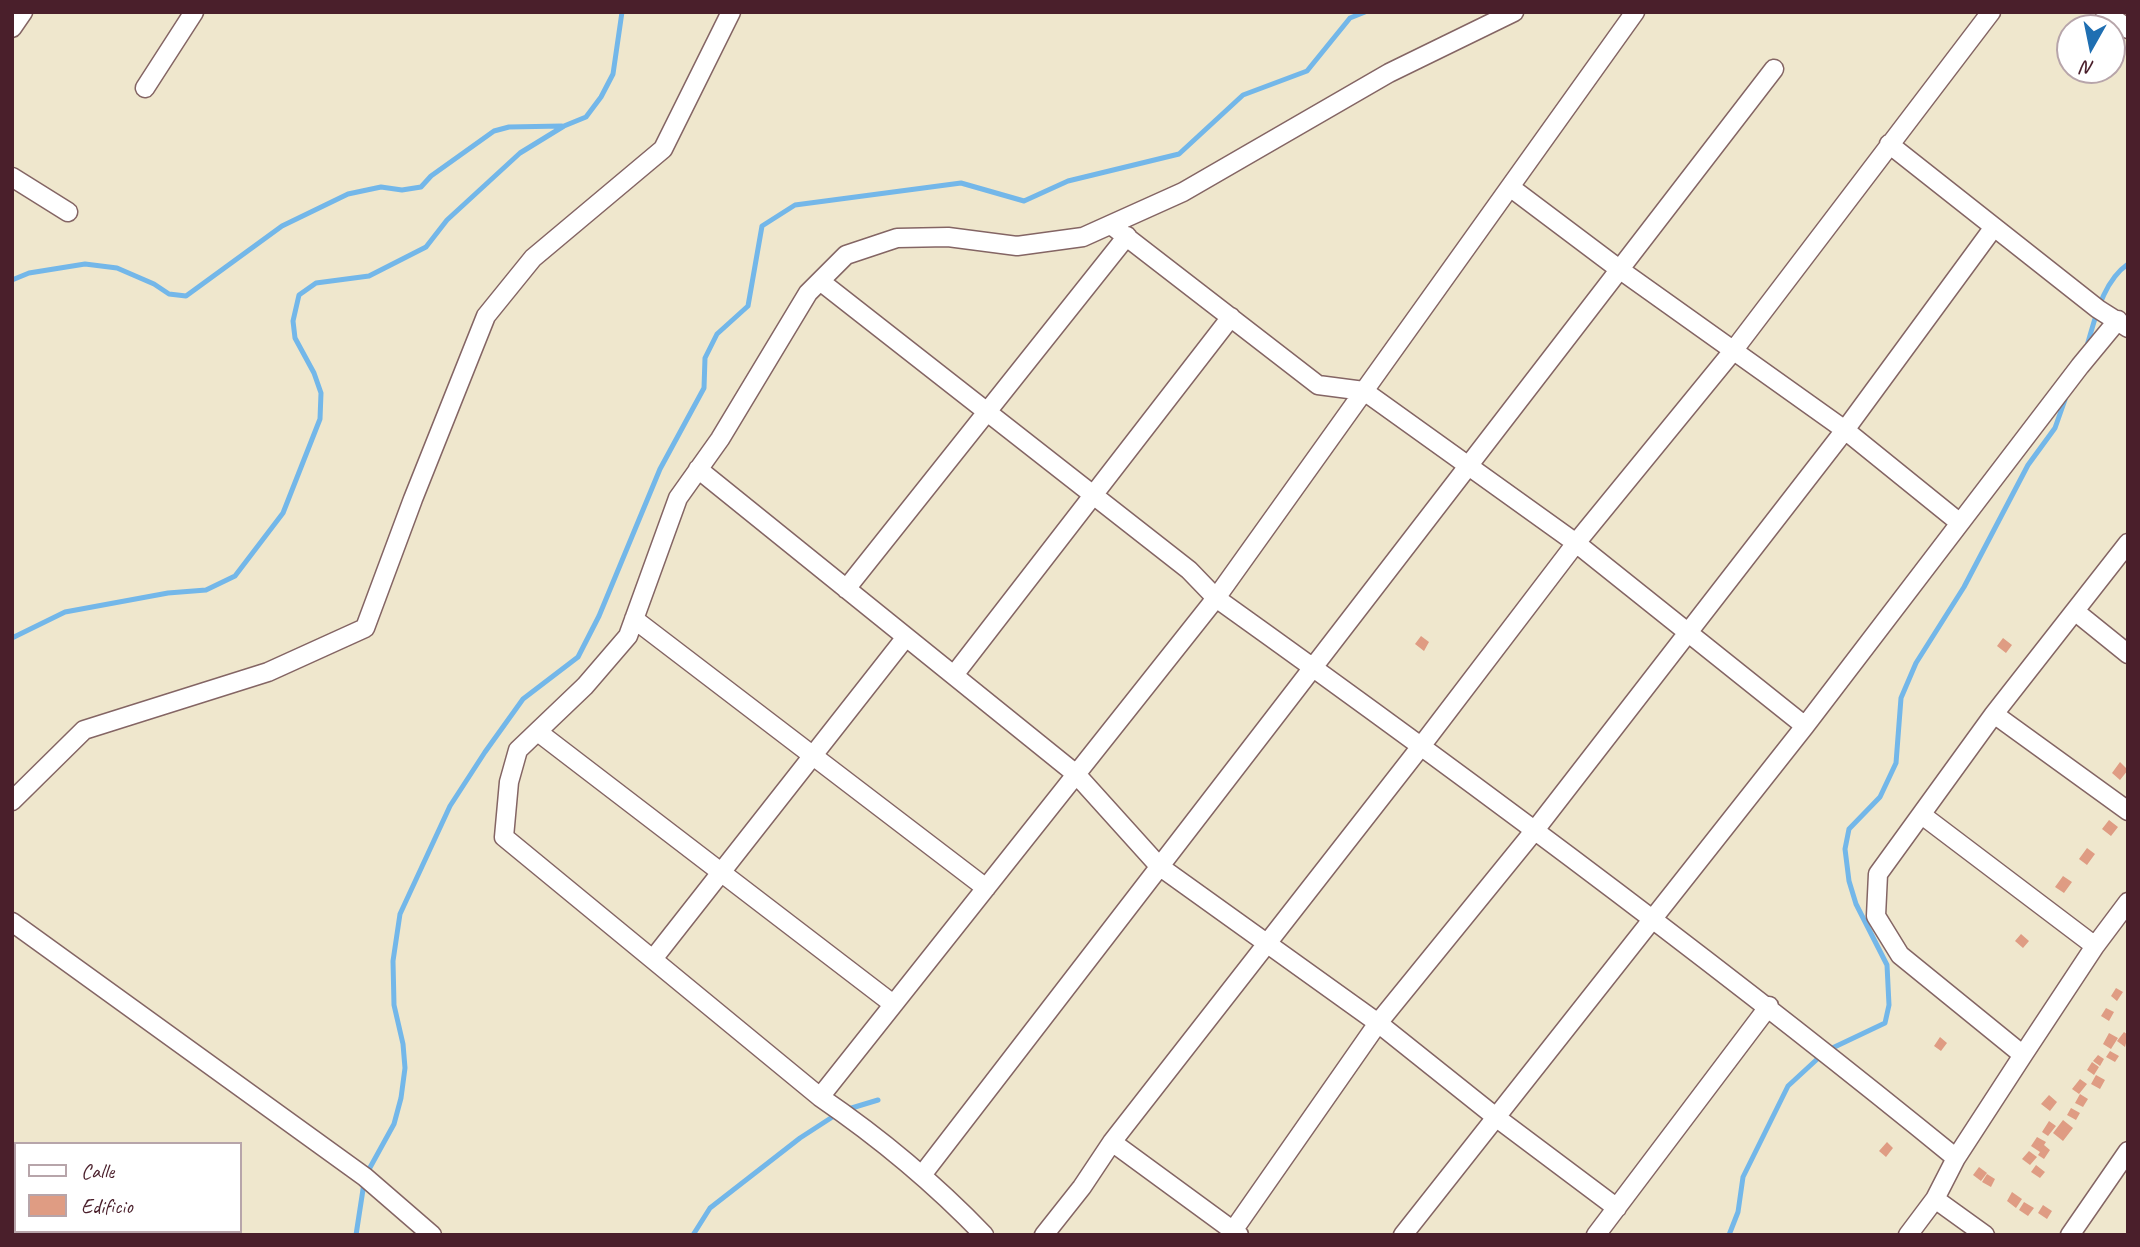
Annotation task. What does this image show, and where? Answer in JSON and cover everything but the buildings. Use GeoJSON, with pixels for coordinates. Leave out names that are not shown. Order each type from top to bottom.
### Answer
{"type":"FeatureCollection","features":[{"type":"Feature","properties":{"kind":"street"},"geometry":{"type":"LineString","coordinates":[[12,29],[23,12]]}},
{"type":"Feature","properties":{"kind":"street"},"geometry":{"type":"LineString","coordinates":[[145,88],[194,12]]}},
{"type":"Feature","properties":{"kind":"street"},"geometry":{"type":"LineString","coordinates":[[12,801],[84,730],[268,672],[365,628],[486,316],[533,258],[663,149],[731,12]]}},
{"type":"Feature","properties":{"kind":"street"},"geometry":{"type":"LineString","coordinates":[[984,1235],[942,1191],[875,1136],[820,1097],[504,837],[509,782],[518,750],[585,686],[628,636],[678,498],[720,439],[808,293],[846,255],[897,237],[948,237],[1017,246],[1083,237],[1183,192],[1389,73],[1514,12]]}},
{"type":"Feature","properties":{"kind":"street"},"geometry":{"type":"LineString","coordinates":[[820,1097],[1216,598],[1635,12]]}},
{"type":"Feature","properties":{"kind":"street"},"geometry":{"type":"LineString","coordinates":[[1044,1235],[1082,1187],[1112,1142],[1422,745],[1576,542],[1733,351],[1991,12]]}},
{"type":"Feature","properties":{"kind":"street"},"geometry":{"type":"LineString","coordinates":[[2105,12],[2128,29]]}},
{"type":"Feature","properties":{"kind":"street"},"geometry":{"type":"LineString","coordinates":[[922,1175],[1774,69]]}},
{"type":"Feature","properties":{"kind":"street"},"geometry":{"type":"LineString","coordinates":[[1403,1235],[1805,726],[2080,366],[2123,324],[2098,309],[1889,144]]}},
{"type":"Feature","properties":{"kind":"street"},"geometry":{"type":"LineString","coordinates":[[12,177],[68,212]]}},
{"type":"Feature","properties":{"kind":"street"},"geometry":{"type":"LineString","coordinates":[[1510,187],[1619,269],[1845,430],[1960,523]]}},
{"type":"Feature","properties":{"kind":"street"},"geometry":{"type":"LineString","coordinates":[[1111,225],[1318,385],[1364,391],[1576,542],[1805,726]]}},
{"type":"Feature","properties":{"kind":"street"},"geometry":{"type":"LineString","coordinates":[[1112,1142],[1234,1233],[1378,1023],[1535,830],[1845,430],[1994,226]]}},
{"type":"Feature","properties":{"kind":"street"},"geometry":{"type":"LineString","coordinates":[[846,589],[1127,236]]}},
{"type":"Feature","properties":{"kind":"street"},"geometry":{"type":"LineString","coordinates":[[820,281],[1189,570],[1216,598],[1422,745],[1653,918],[1769,1006],[1956,1158]]}},
{"type":"Feature","properties":{"kind":"street"},"geometry":{"type":"LineString","coordinates":[[954,675],[1231,317]]}},
{"type":"Feature","properties":{"kind":"street"},"geometry":{"type":"LineString","coordinates":[[698,469],[1076,774],[1159,866],[1378,1023],[1497,1118],[1617,1208]]}},
{"type":"Feature","properties":{"kind":"street"},"geometry":{"type":"LineString","coordinates":[[2023,1055],[1899,955],[1876,916],[1878,874],[1994,714],[2128,543]]}},
{"type":"Feature","properties":{"kind":"street"},"geometry":{"type":"LineString","coordinates":[[2076,612],[2128,654]]}},
{"type":"Feature","properties":{"kind":"street"},"geometry":{"type":"LineString","coordinates":[[634,619],[986,888]]}},
{"type":"Feature","properties":{"kind":"street"},"geometry":{"type":"LineString","coordinates":[[653,959],[906,637]]}},
{"type":"Feature","properties":{"kind":"street"},"geometry":{"type":"LineString","coordinates":[[1994,714],[2128,811]]}},
{"type":"Feature","properties":{"kind":"street"},"geometry":{"type":"LineString","coordinates":[[538,732],[893,1004]]}},
{"type":"Feature","properties":{"kind":"street"},"geometry":{"type":"LineString","coordinates":[[1922,815],[2095,946]]}},
{"type":"Feature","properties":{"kind":"street"},"geometry":{"type":"LineString","coordinates":[[1908,1235],[1934,1199],[1956,1158],[2095,946],[2128,902]]}},
{"type":"Feature","properties":{"kind":"street"},"geometry":{"type":"LineString","coordinates":[[12,922],[365,1177],[432,1235]]}},
{"type":"Feature","properties":{"kind":"street"},"geometry":{"type":"LineString","coordinates":[[1596,1235],[1769,1006]]}},
{"type":"Feature","properties":{"kind":"street"},"geometry":{"type":"LineString","coordinates":[[2070,1235],[2128,1151]]}},
{"type":"Feature","properties":{"kind":"street"},"geometry":{"type":"LineString","coordinates":[[1934,1199],[1985,1235]]}},
{"type":"Feature","properties":{"kind":"waterway"},"geometry":{"type":"LineString","coordinates":[[12,638],[65,612],[168,593],[206,590],[235,576],[283,513],[320,419],[321,393],[314,373],[295,338],[293,321],[299,295],[316,283],[369,276],[426,247],[447,220],[520,153],[564,126],[586,117],[613,74],[622,12]]}},
{"type":"Feature","properties":{"kind":"waterway"},"geometry":{"type":"LineString","coordinates":[[367,1173],[394,1124],[405,1068],[403,1044],[394,1005],[393,961],[400,914],[450,806],[485,752],[523,699],[578,657],[599,616],[660,469],[704,388],[705,358],[717,334],[748,306],[762,226],[795,205],[961,183],[1024,201],[1068,181],[1179,154],[1243,95],[1307,71],[1350,18],[1365,12]]}},
{"type":"Feature","properties":{"kind":"waterway"},"geometry":{"type":"LineString","coordinates":[[12,280],[29,273],[85,264],[117,268],[154,284],[169,294],[186,296],[282,226],[348,194],[381,187],[402,190],[421,187],[431,176],[494,131],[509,127],[562,126]]}},
{"type":"Feature","properties":{"kind":"waterway"},"geometry":{"type":"LineString","coordinates":[[2086,349],[2106,291],[2128,264]]}},
{"type":"Feature","properties":{"kind":"waterway"},"geometry":{"type":"LineString","coordinates":[[1729,1235],[1738,1212],[1743,1177],[1788,1086],[1826,1051],[1885,1023],[1889,1005],[1887,965],[1856,904],[1849,881],[1845,849],[1849,829],[1880,797],[1896,763],[1901,698],[1916,663],[1964,587],[2028,465],[2055,428],[2067,394]]}},
{"type":"Feature","properties":{"kind":"waterway"},"geometry":{"type":"LineString","coordinates":[[845,1110],[878,1100]]}},
{"type":"Feature","properties":{"kind":"waterway"},"geometry":{"type":"LineString","coordinates":[[693,1235],[710,1208],[800,1138],[837,1114]]}},
{"type":"Feature","properties":{"kind":"waterway"},"geometry":{"type":"LineString","coordinates":[[356,1235],[364,1183]]}}]}
